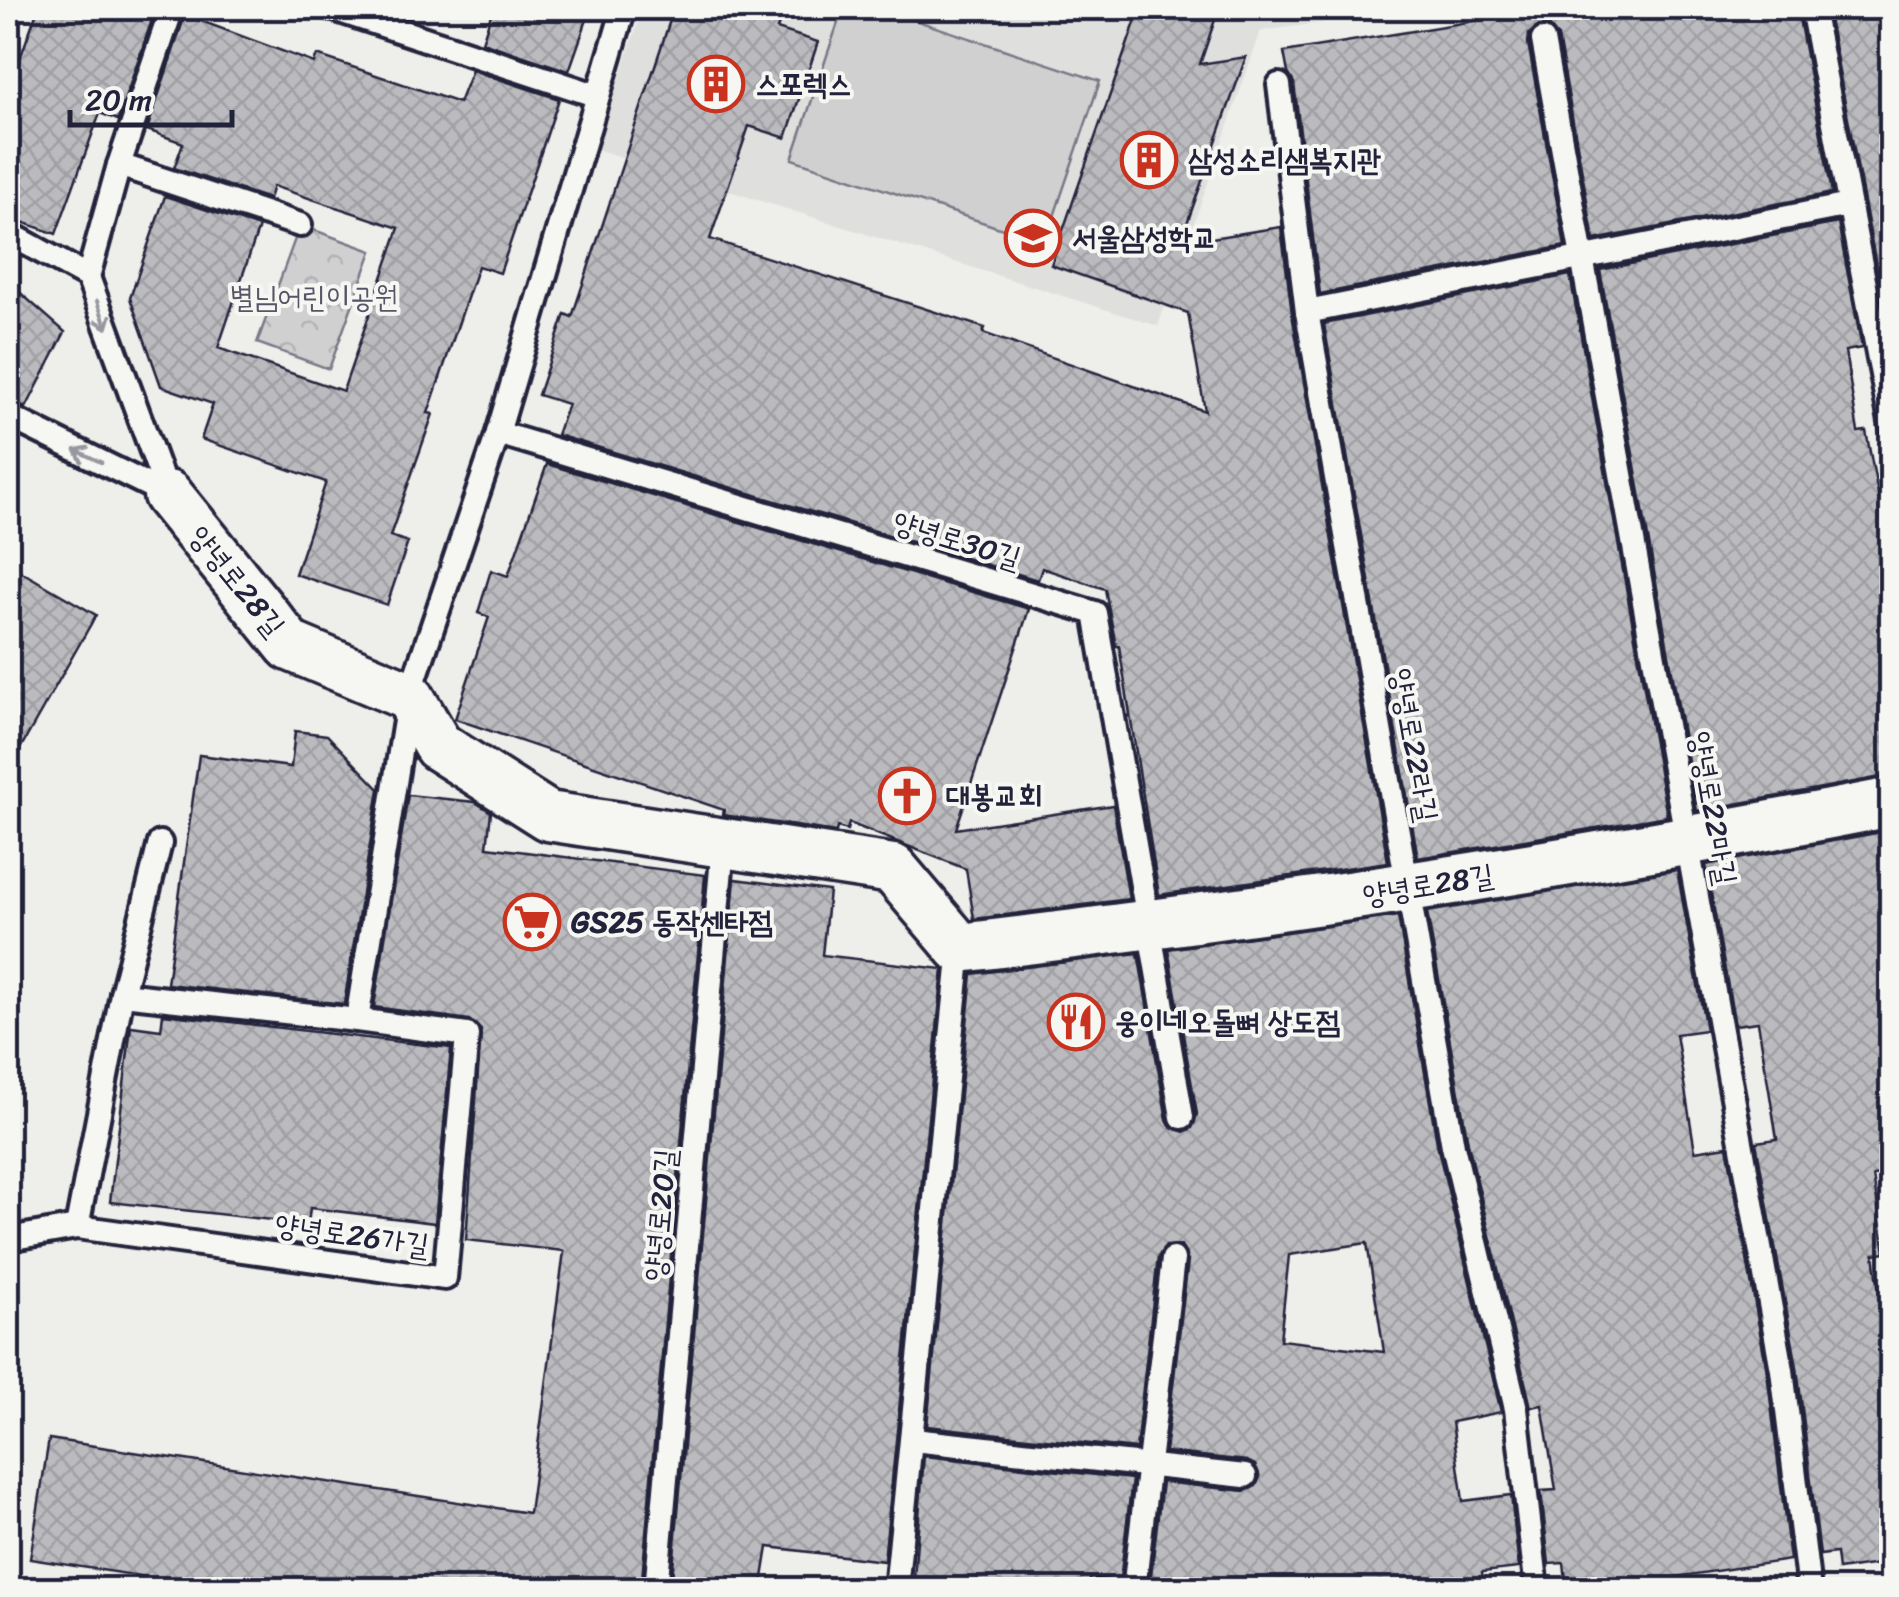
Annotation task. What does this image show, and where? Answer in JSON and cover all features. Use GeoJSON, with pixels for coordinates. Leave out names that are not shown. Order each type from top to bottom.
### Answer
{"type":"FeatureCollection","features":[{"type":"Feature","properties":{"kind":"street","name":"양녕로28길"},"geometry":{"type":"LineString","coordinates":[[168,495],[290,646],[409,696]]}},
{"type":"Feature","properties":{"kind":"street"},"geometry":{"type":"LineString","coordinates":[[409,696],[438,746],[548,816],[723,846],[893,869],[960,948]]}},
{"type":"Feature","properties":{"kind":"street","name":"양녕로28길"},"geometry":{"type":"LineString","coordinates":[[960,948],[1409,889],[1688,842],[1892,802]]}},
{"type":"Feature","properties":{"kind":"lane"},"geometry":{"type":"LineString","coordinates":[[8,233],[88,277],[119,165],[172,8]]}},
{"type":"Feature","properties":{"kind":"lane"},"geometry":{"type":"LineString","coordinates":[[331,8],[595,96]]}},
{"type":"Feature","properties":{"kind":"lane"},"geometry":{"type":"LineString","coordinates":[[357,1020],[409,696],[498,434],[624,8]]}},
{"type":"Feature","properties":{"kind":"lane"},"geometry":{"type":"LineString","coordinates":[[1812,8],[1892,427]]}},
{"type":"Feature","properties":{"kind":"lane","name":"양녕로22마길"},"geometry":{"type":"LineString","coordinates":[[1543,40],[1782,1370],[1809,1590]]}},
{"type":"Feature","properties":{"kind":"lane","name":"양녕로22라길"},"geometry":{"type":"LineString","coordinates":[[1279,85],[1307,312],[1452,1146],[1516,1409],[1536,1590]]}},
{"type":"Feature","properties":{"kind":"lane"},"geometry":{"type":"LineString","coordinates":[[119,165],[300,225]]}},
{"type":"Feature","properties":{"kind":"lane"},"geometry":{"type":"LineString","coordinates":[[1307,312],[1849,205]]}},
{"type":"Feature","properties":{"kind":"lane","name":"양녕로28길"},"geometry":{"type":"LineString","coordinates":[[88,277],[168,495]]}},
{"type":"Feature","properties":{"kind":"lane"},"geometry":{"type":"LineString","coordinates":[[8,416],[168,495]]}},
{"type":"Feature","properties":{"kind":"lane","name":"양녕로30길"},"geometry":{"type":"LineString","coordinates":[[498,434],[1095,612],[1150,926]]}},
{"type":"Feature","properties":{"kind":"lane"},"geometry":{"type":"LineString","coordinates":[[77,1227],[122,994],[160,844]]}},
{"type":"Feature","properties":{"kind":"lane","name":"양녕로20길"},"geometry":{"type":"LineString","coordinates":[[656,1590],[723,846]]}},
{"type":"Feature","properties":{"kind":"lane"},"geometry":{"type":"LineString","coordinates":[[1150,926],[1182,1117]]}},
{"type":"Feature","properties":{"kind":"lane"},"geometry":{"type":"LineString","coordinates":[[896,1590],[960,948]]}},
{"type":"Feature","properties":{"kind":"lane","name":"양녕로26가길"},"geometry":{"type":"LineString","coordinates":[[8,1239],[77,1227],[445,1278],[467,1035],[122,994]]}},
{"type":"Feature","properties":{"kind":"lane"},"geometry":{"type":"LineString","coordinates":[[1134,1590],[1173,1259]]}},
{"type":"Feature","properties":{"kind":"lane"},"geometry":{"type":"LineString","coordinates":[[913,1440],[1245,1476]]}},
{"type":"Feature","properties":{"kind":"shaded area","name":"서울삼성학교"},"geometry":{"type":"Polygon","coordinates":[[[643,8],[1429,8],[1261,31],[1158,326],[596,149],[643,8]]]}},
{"type":"Feature","properties":{"kind":"green space"},"geometry":{"type":"Polygon","coordinates":[[[843,8],[878,8],[1100,81],[1045,243],[792,159],[843,8]]]}},
{"type":"Feature","properties":{"kind":"green space","name":"별님어린이공원"},"geometry":{"type":"Polygon","coordinates":[[[300,225],[372,251],[329,369],[257,343],[300,225]]]}},
{"type":"Feature","properties":{"kind":"building"},"geometry":{"type":"Polygon","coordinates":[[[38,8],[156,8],[118,120],[100,113],[56,234],[8,217],[8,92],[38,8]]]}},
{"type":"Feature","properties":{"kind":"building"},"geometry":{"type":"Polygon","coordinates":[[[493,8],[591,8],[569,71],[482,42],[493,8]]]}},
{"type":"Feature","properties":{"kind":"building"},"geometry":{"type":"Polygon","coordinates":[[[674,8],[784,8],[777,29],[818,42],[786,138],[749,126],[710,239],[985,328],[983,333],[1205,411],[1188,313],[1051,265],[1140,8],[1219,8],[1200,64],[1246,57],[1180,243],[1281,227],[1292,314],[1388,862],[1159,895],[1119,646],[1105,589],[1042,568],[1038,580],[557,435],[568,404],[538,395],[565,314],[572,317],[674,8]]]}},
{"type":"Feature","properties":{"kind":"building"},"geometry":{"type":"Polygon","coordinates":[[[1554,8],[1797,8],[1832,193],[1594,240],[1558,37],[1549,26],[1539,26],[1529,34],[1528,43],[1565,246],[1320,294],[1294,83],[1284,52],[1554,8]]]}},
{"type":"Feature","properties":{"kind":"building"},"geometry":{"type":"Polygon","coordinates":[[[1827,8],[1892,8],[1892,343],[1891,343],[1827,8]]]}},
{"type":"Feature","properties":{"kind":"building"},"geometry":{"type":"Polygon","coordinates":[[[185,15],[314,63],[317,55],[459,103],[472,70],[559,99],[500,273],[478,266],[428,413],[433,414],[390,536],[408,542],[387,605],[295,574],[326,482],[201,439],[213,404],[161,386],[130,298],[165,196],[259,227],[218,348],[343,391],[399,228],[273,186],[269,199],[174,168],[183,143],[147,130],[185,15]]]}},
{"type":"Feature","properties":{"kind":"building"},"geometry":{"type":"Polygon","coordinates":[[[1838,223],[1862,348],[1845,351],[1858,432],[1866,431],[1892,568],[1892,775],[1697,811],[1600,270],[1838,223]]]}},
{"type":"Feature","properties":{"kind":"building"},"geometry":{"type":"Polygon","coordinates":[[[1570,275],[1667,816],[1418,858],[1324,324],[1570,275]]]}},
{"type":"Feature","properties":{"kind":"building"},"geometry":{"type":"Polygon","coordinates":[[[8,282],[65,332],[26,408],[8,401],[8,282]]]}},
{"type":"Feature","properties":{"kind":"building"},"geometry":{"type":"Polygon","coordinates":[[[547,464],[1029,609],[956,829],[1113,805],[1129,899],[974,919],[966,869],[849,823],[847,830],[837,827],[836,832],[723,815],[724,810],[455,719],[489,617],[478,613],[491,570],[508,576],[547,464]]]}},
{"type":"Feature","properties":{"kind":"building"},"geometry":{"type":"Polygon","coordinates":[[[8,564],[96,615],[8,770],[8,564]]]}},
{"type":"Feature","properties":{"kind":"building"},"geometry":{"type":"Polygon","coordinates":[[[295,731],[327,735],[379,789],[344,1004],[167,984],[199,755],[291,767],[295,731]]]}},
{"type":"Feature","properties":{"kind":"building"},"geometry":{"type":"Polygon","coordinates":[[[408,795],[475,802],[491,812],[487,847],[705,875],[641,1590],[230,1590],[30,1559],[49,1439],[529,1513],[564,1251],[466,1240],[481,1030],[469,1020],[374,1007],[408,795]]]}},
{"type":"Feature","properties":{"kind":"building"},"geometry":{"type":"Polygon","coordinates":[[[1892,830],[1892,1173],[1873,1176],[1885,1252],[1874,1254],[1892,1383],[1892,1562],[1838,1570],[1836,1553],[1820,1555],[1797,1367],[1756,1142],[1777,1139],[1758,1022],[1735,1025],[1706,865],[1892,830]]]}},
{"type":"Feature","properties":{"kind":"building"},"geometry":{"type":"Polygon","coordinates":[[[1677,870],[1706,1030],[1676,1034],[1695,1151],[1727,1146],[1767,1372],[1790,1560],[1648,1581],[1649,1590],[1567,1590],[1564,1563],[1549,1564],[1541,1491],[1556,1490],[1542,1405],[1531,1407],[1468,1143],[1427,912],[1677,870]]]}},
{"type":"Feature","properties":{"kind":"building"},"geometry":{"type":"Polygon","coordinates":[[[735,879],[829,891],[822,955],[943,969],[884,1561],[768,1547],[761,1590],[671,1590],[735,879]]]}},
{"type":"Feature","properties":{"kind":"building"},"geometry":{"type":"Polygon","coordinates":[[[1398,916],[1438,1149],[1501,1412],[1452,1422],[1463,1501],[1511,1495],[1519,1568],[1482,1572],[1484,1590],[1200,1590],[1150,1584],[1162,1482],[1244,1491],[1256,1486],[1260,1477],[1255,1465],[1247,1461],[1165,1452],[1188,1261],[1181,1246],[1166,1246],[1158,1257],[1136,1449],[927,1426],[972,974],[1138,953],[1167,1120],[1171,1127],[1184,1132],[1192,1128],[1197,1114],[1168,949],[1398,916]],[[1367,1243],[1289,1255],[1280,1340],[1384,1352],[1367,1243]]]}},
{"type":"Feature","properties":{"kind":"building"},"geometry":{"type":"Polygon","coordinates":[[[163,1014],[451,1048],[435,1223],[310,1208],[308,1224],[110,1202],[131,1026],[161,1030],[163,1014]]]}},
{"type":"Feature","properties":{"kind":"building"},"geometry":{"type":"Polygon","coordinates":[[[924,1456],[1132,1479],[1120,1581],[1090,1578],[1090,1590],[913,1590],[924,1456]]]}},
{"type":"Feature","properties":{"kind":"place","name":"스포렉스"},"geometry":{"type":"Point","coordinates":[716,84]}},
{"type":"Feature","properties":{"kind":"place","name":"삼성소리샘복지관"},"geometry":{"type":"Point","coordinates":[1149,160]}},
{"type":"Feature","properties":{"kind":"place","name":"서울삼성학교"},"geometry":{"type":"Point","coordinates":[1033,238]}},
{"type":"Feature","properties":{"kind":"place","name":"대봉교회"},"geometry":{"type":"Point","coordinates":[907,796]}},
{"type":"Feature","properties":{"kind":"place","name":"GS25 동작센타점"},"geometry":{"type":"Point","coordinates":[532,922]}},
{"type":"Feature","properties":{"kind":"place","name":"웅이네오돌뼈 상도점"},"geometry":{"type":"Point","coordinates":[1076,1022]}}]}
